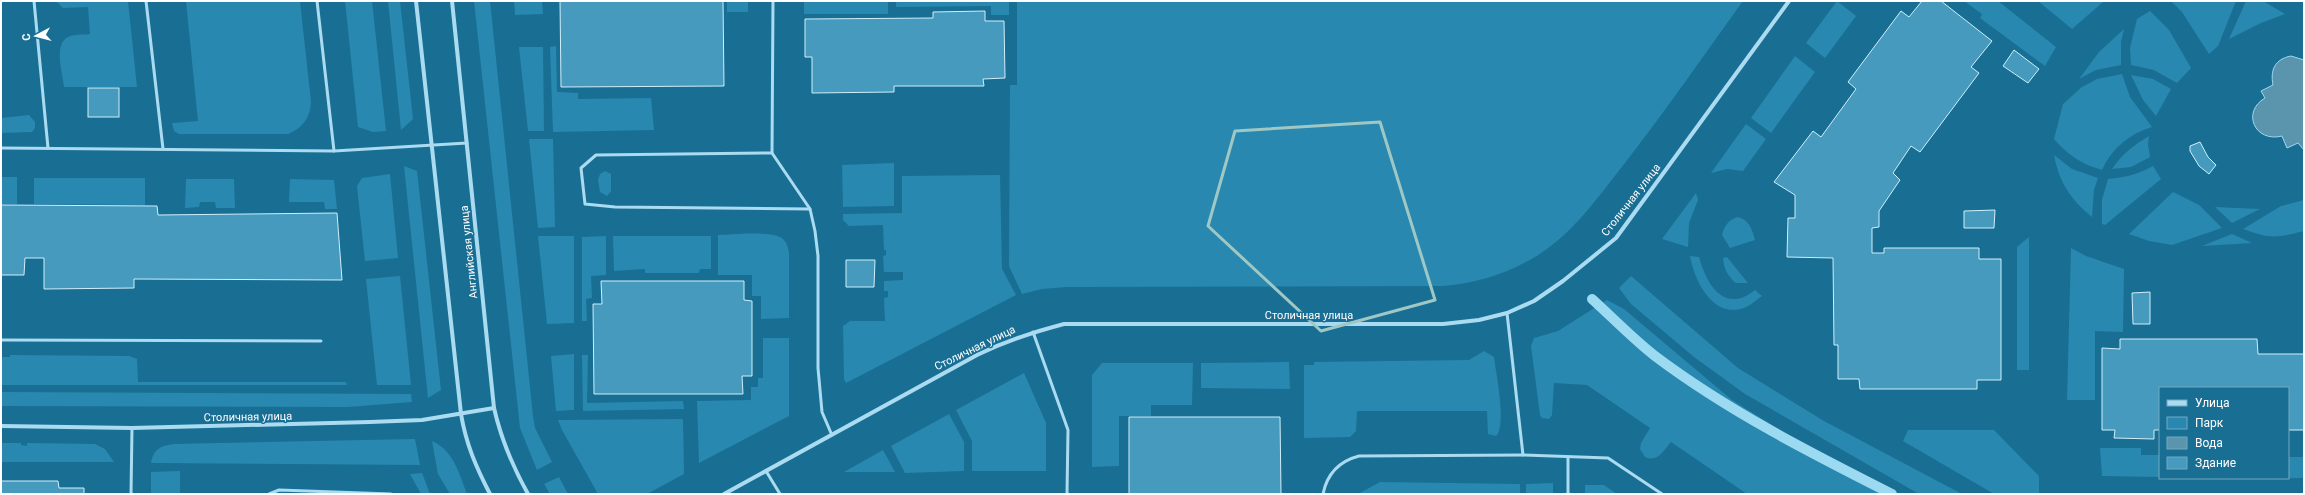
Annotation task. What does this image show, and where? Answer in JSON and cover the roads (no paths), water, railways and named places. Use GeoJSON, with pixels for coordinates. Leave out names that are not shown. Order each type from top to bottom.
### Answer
{"type":"FeatureCollection","features":[{"type":"Feature","properties":{"kind":"street"},"geometry":{"type":"LineString","coordinates":[[416,1],[461,414],[465,438],[473,461],[490,494]]}},
{"type":"Feature","properties":{"kind":"street","name":"Английская улица"},"geometry":{"type":"LineString","coordinates":[[452,1],[494,408],[499,432],[508,455],[528,494]]}},
{"type":"Feature","properties":{"kind":"street","name":"Столичная улица"},"geometry":{"type":"LineString","coordinates":[[724,494],[831,433],[977,355],[1008,340],[1064,324],[1443,324],[1479,320],[1506,313],[1534,301],[1563,281],[1616,238],[1789,1]]}},
{"type":"Feature","properties":{"kind":"street","name":"Столичная улица"},"geometry":{"type":"LineString","coordinates":[[1,426],[132,428],[370,422],[422,420],[494,408]]}},
{"type":"Feature","properties":{"kind":"lane"},"geometry":{"type":"LineString","coordinates":[[34,1],[48,148]]}},
{"type":"Feature","properties":{"kind":"lane"},"geometry":{"type":"LineString","coordinates":[[146,1],[163,149]]}},
{"type":"Feature","properties":{"kind":"lane"},"geometry":{"type":"LineString","coordinates":[[317,1],[334,151]]}},
{"type":"Feature","properties":{"kind":"lane"},"geometry":{"type":"LineString","coordinates":[[773,1],[772,153],[810,209],[818,256],[818,368],[822,412],[831,433]]}},
{"type":"Feature","properties":{"kind":"lane"},"geometry":{"type":"LineString","coordinates":[[1,148],[334,151],[467,143]]}},
{"type":"Feature","properties":{"kind":"lane"},"geometry":{"type":"LineString","coordinates":[[772,153],[596,155],[580,168],[586,204],[614,207],[810,209]]}},
{"type":"Feature","properties":{"kind":"lane"},"geometry":{"type":"LineString","coordinates":[[1506,313],[1523,455]]}},
{"type":"Feature","properties":{"kind":"lane"},"geometry":{"type":"LineString","coordinates":[[1033,332],[1068,430],[1067,494]]}},
{"type":"Feature","properties":{"kind":"lane"},"geometry":{"type":"LineString","coordinates":[[1,340],[321,341]]}},
{"type":"Feature","properties":{"kind":"lane"},"geometry":{"type":"LineString","coordinates":[[131,494],[132,428]]}},
{"type":"Feature","properties":{"kind":"lane"},"geometry":{"type":"LineString","coordinates":[[1323,494],[1337,466],[1349,459],[1359,456],[1523,455],[1608,458],[1662,494]]}},
{"type":"Feature","properties":{"kind":"lane"},"geometry":{"type":"LineString","coordinates":[[1568,457],[1568,494]]}},
{"type":"Feature","properties":{"kind":"lane"},"geometry":{"type":"LineString","coordinates":[[766,471],[780,494]]}},
{"type":"Feature","properties":{"kind":"lane"},"geometry":{"type":"LineString","coordinates":[[269,494],[279,490],[391,494]]}},
{"type":"Feature","properties":{"kind":"water"},"geometry":{"type":"Polygon","coordinates":[[[2291,56],[2304,60],[2304,150],[2298,143],[2287,148],[2282,136],[2273,137],[2258,131],[2254,125],[2253,118],[2254,111],[2258,104],[2265,98],[2261,91],[2273,85],[2272,75],[2275,66],[2281,60],[2291,56]]]}},
{"type":"Feature","properties":{"kind":"waterway"},"geometry":{"type":"LineString","coordinates":[[1592,299],[1631,336],[1655,356],[1711,395],[1801,447],[1892,494]]}}]}
